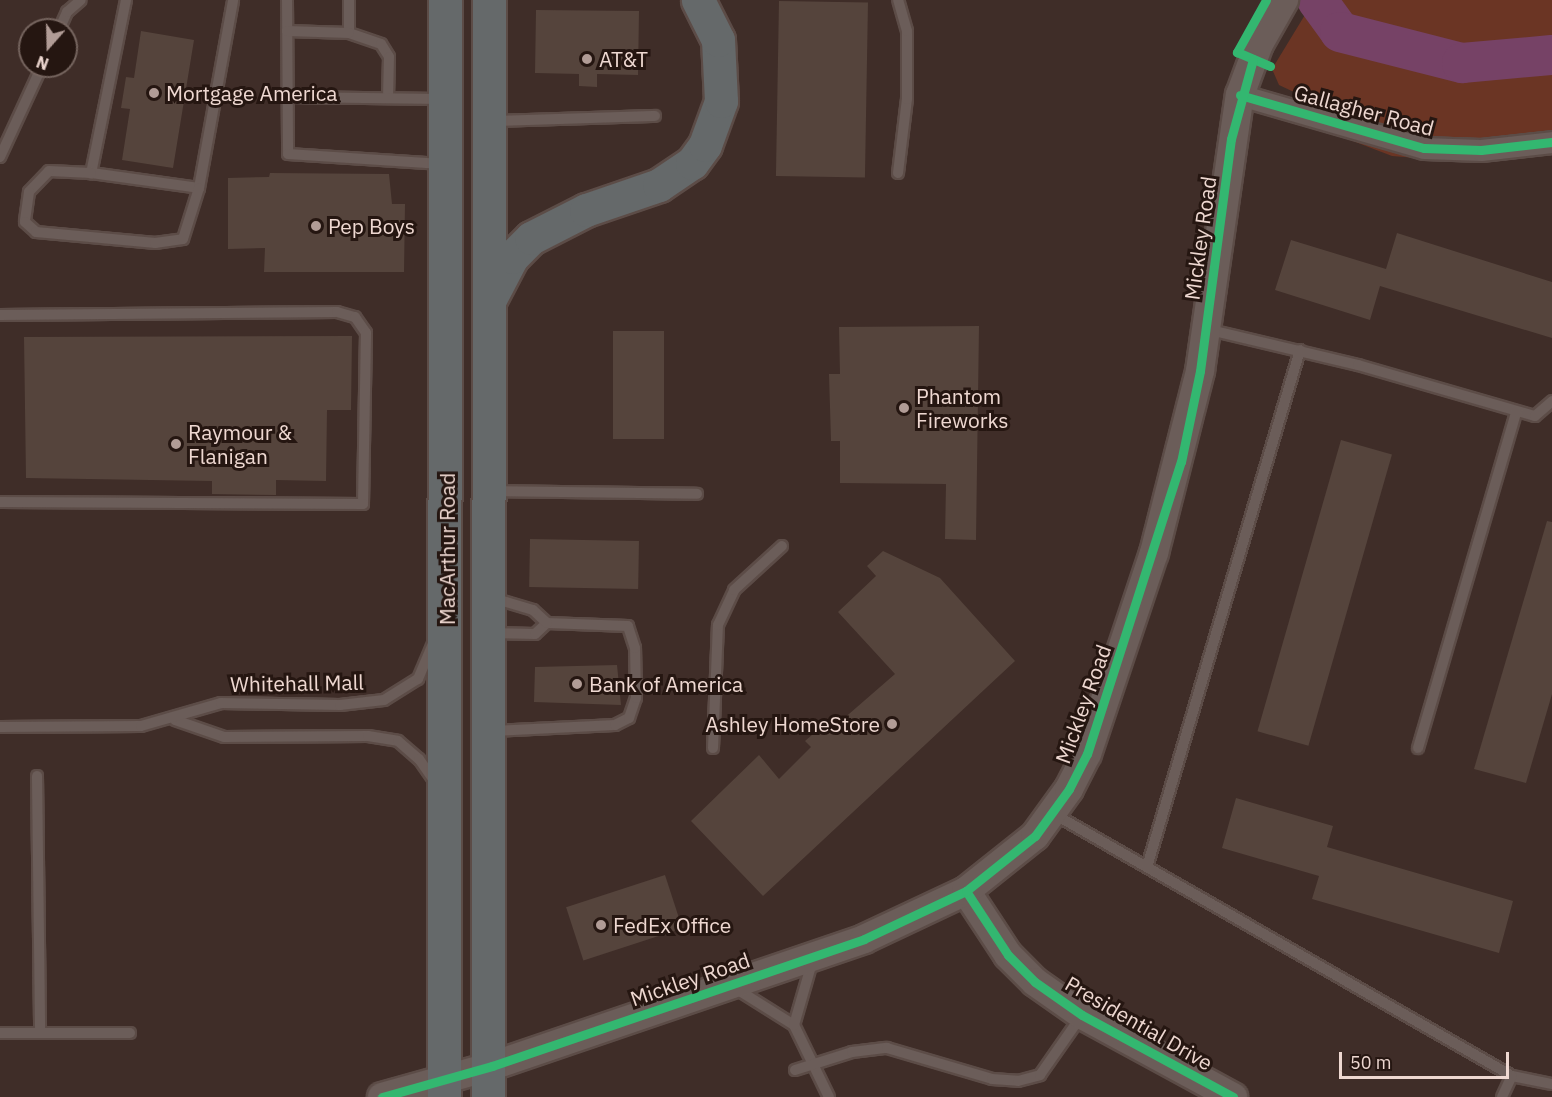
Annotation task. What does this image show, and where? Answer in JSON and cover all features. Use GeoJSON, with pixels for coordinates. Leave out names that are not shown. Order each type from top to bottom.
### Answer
{"type":"FeatureCollection","features":[{"type":"Feature","properties":{"kind":"highway","name":"MacArthur Road"},"geometry":{"type":"LineString","coordinates":[[444,1088],[447,798],[445,0]]}},
{"type":"Feature","properties":{"kind":"highway","name":"MacArthur Road"},"geometry":{"type":"LineString","coordinates":[[488,1082],[489,0]]}},
{"type":"Feature","properties":{"kind":"highway"},"geometry":{"type":"LineString","coordinates":[[489,302],[512,257],[531,238],[550,225],[667,181],[705,145],[721,101],[718,40],[698,0]]}},
{"type":"Feature","properties":{"kind":"street","name":"Mickley Road"},"geometry":{"type":"LineString","coordinates":[[382,1097],[488,1082],[730,984],[813,957],[914,918],[966,891],[1006,863],[1053,813],[1087,754],[1154,553],[1180,462],[1206,329],[1240,95],[1259,44],[1284,0]]}},
{"type":"Feature","properties":{"kind":"street","name":"Gallagher Road"},"geometry":{"type":"LineString","coordinates":[[1240,95],[1424,148],[1481,150],[1552,142]]}},
{"type":"Feature","properties":{"kind":"street","name":"Presidential Drive"},"geometry":{"type":"LineString","coordinates":[[966,891],[1008,955],[1035,982],[1082,1015],[1233,1097]]}},
{"type":"Feature","properties":{"kind":"lane"},"geometry":{"type":"LineString","coordinates":[[64,18],[67,12],[81,0]]}},
{"type":"Feature","properties":{"kind":"lane"},"geometry":{"type":"LineString","coordinates":[[91,173],[126,0]]}},
{"type":"Feature","properties":{"kind":"lane"},"geometry":{"type":"LineString","coordinates":[[199,188],[91,173],[49,171],[29,192],[25,222],[36,232],[155,243],[183,239],[199,188],[233,0]]}},
{"type":"Feature","properties":{"kind":"lane"},"geometry":{"type":"LineString","coordinates":[[287,0],[288,154],[299,158],[446,164]]}},
{"type":"Feature","properties":{"kind":"lane"},"geometry":{"type":"LineString","coordinates":[[349,0],[349,33]]}},
{"type":"Feature","properties":{"kind":"lane"},"geometry":{"type":"LineString","coordinates":[[898,0],[907,42],[898,172]]}},
{"type":"Feature","properties":{"kind":"lane"},"geometry":{"type":"LineString","coordinates":[[287,31],[349,33],[381,44],[389,57],[388,98]]}},
{"type":"Feature","properties":{"kind":"lane"},"geometry":{"type":"LineString","coordinates":[[0,157],[36,78]]}},
{"type":"Feature","properties":{"kind":"lane"},"geometry":{"type":"LineString","coordinates":[[288,97],[446,99]]}},
{"type":"Feature","properties":{"kind":"lane"},"geometry":{"type":"LineString","coordinates":[[489,122],[655,117]]}},
{"type":"Feature","properties":{"kind":"lane"},"geometry":{"type":"LineString","coordinates":[[0,315],[337,312],[355,317],[366,333],[363,504],[0,502]]}},
{"type":"Feature","properties":{"kind":"lane"},"geometry":{"type":"LineString","coordinates":[[1206,329],[1300,350],[1535,416],[1552,401]]}},
{"type":"Feature","properties":{"kind":"lane"},"geometry":{"type":"LineString","coordinates":[[1147,867],[1300,350]]}},
{"type":"Feature","properties":{"kind":"lane"},"geometry":{"type":"LineString","coordinates":[[1418,747],[1516,412]]}},
{"type":"Feature","properties":{"kind":"lane"},"geometry":{"type":"LineString","coordinates":[[489,491],[697,494]]}},
{"type":"Feature","properties":{"kind":"lane"},"geometry":{"type":"LineString","coordinates":[[713,748],[718,625],[734,590],[782,546]]}},
{"type":"Feature","properties":{"kind":"lane"},"geometry":{"type":"LineString","coordinates":[[490,597],[533,610],[547,623],[628,626],[635,648],[636,698],[629,718],[615,725],[490,731]]}},
{"type":"Feature","properties":{"kind":"lane","name":"Whitehall Mall"},"geometry":{"type":"LineString","coordinates":[[0,727],[141,726],[175,720],[220,703],[340,705],[384,700],[418,679],[447,614]]}},
{"type":"Feature","properties":{"kind":"lane"},"geometry":{"type":"LineString","coordinates":[[490,633],[535,634],[547,623]]}},
{"type":"Feature","properties":{"kind":"lane","name":"Whitehall Mall"},"geometry":{"type":"LineString","coordinates":[[175,720],[224,737],[368,736],[398,741],[419,759],[447,798]]}},
{"type":"Feature","properties":{"kind":"lane"},"geometry":{"type":"LineString","coordinates":[[37,776],[40,1033]]}},
{"type":"Feature","properties":{"kind":"lane"},"geometry":{"type":"LineString","coordinates":[[1053,813],[1512,1076],[1552,1084]]}},
{"type":"Feature","properties":{"kind":"lane"},"geometry":{"type":"LineString","coordinates":[[794,1025],[813,957]]}},
{"type":"Feature","properties":{"kind":"lane"},"geometry":{"type":"LineString","coordinates":[[730,984],[794,1025],[811,1065],[829,1097]]}},
{"type":"Feature","properties":{"kind":"lane"},"geometry":{"type":"LineString","coordinates":[[795,1070],[852,1052],[887,1048],[992,1079],[1018,1081],[1040,1075],[1082,1015]]}},
{"type":"Feature","properties":{"kind":"lane"},"geometry":{"type":"LineString","coordinates":[[0,1032],[130,1033]]}},
{"type":"Feature","properties":{"kind":"lane"},"geometry":{"type":"LineString","coordinates":[[1502,1097],[1512,1076]]}},
{"type":"Feature","properties":{"kind":"shaded area"},"geometry":{"type":"Polygon","coordinates":[[[1314,0],[1552,0],[1552,155],[1453,161],[1392,156],[1293,118],[1296,93],[1279,85],[1272,69],[1314,0]]]}},
{"type":"Feature","properties":{"kind":"building"},"geometry":{"type":"Polygon","coordinates":[[[779,1],[868,3],[865,178],[776,176],[779,1]]]}},
{"type":"Feature","properties":{"kind":"building","name":"AT&T"},"geometry":{"type":"Polygon","coordinates":[[[536,10],[639,11],[638,75],[597,74],[597,87],[579,86],[579,74],[535,73],[536,10]]]}},
{"type":"Feature","properties":{"kind":"building","name":"Mortgage America"},"geometry":{"type":"Polygon","coordinates":[[[141,31],[194,40],[173,168],[122,160],[130,109],[121,108],[126,77],[134,78],[141,31]]]}},
{"type":"Feature","properties":{"kind":"building","name":"Pep Boys"},"geometry":{"type":"Polygon","coordinates":[[[270,173],[389,174],[392,204],[405,204],[404,272],[264,272],[265,248],[228,249],[228,178],[269,177],[270,173]]]}},
{"type":"Feature","properties":{"kind":"building"},"geometry":{"type":"Polygon","coordinates":[[[1397,233],[1552,282],[1552,338],[1380,286],[1370,320],[1275,290],[1291,240],[1386,269],[1397,233]]]}},
{"type":"Feature","properties":{"kind":"building","name":"Phantom Fireworks"},"geometry":{"type":"Polygon","coordinates":[[[979,326],[976,540],[945,539],[946,484],[840,483],[840,441],[831,441],[829,374],[840,374],[839,327],[979,326]]]}},
{"type":"Feature","properties":{"kind":"building"},"geometry":{"type":"Polygon","coordinates":[[[613,331],[664,331],[664,439],[613,439],[613,331]]]}},
{"type":"Feature","properties":{"kind":"building","name":"Raymour & Flanigan"},"geometry":{"type":"Polygon","coordinates":[[[352,336],[351,410],[327,410],[326,481],[276,480],[276,495],[212,494],[212,481],[26,478],[24,337],[352,336]]]}},
{"type":"Feature","properties":{"kind":"building"},"geometry":{"type":"Polygon","coordinates":[[[1341,440],[1392,455],[1308,746],[1257,731],[1341,440]]]}},
{"type":"Feature","properties":{"kind":"building"},"geometry":{"type":"Polygon","coordinates":[[[1547,521],[1552,522],[1552,694],[1526,783],[1474,769],[1547,521]]]}},
{"type":"Feature","properties":{"kind":"building"},"geometry":{"type":"Polygon","coordinates":[[[530,539],[639,541],[638,589],[529,587],[530,539]]]}},
{"type":"Feature","properties":{"kind":"building","name":"Ashley HomeStore"},"geometry":{"type":"Polygon","coordinates":[[[883,551],[940,578],[1015,661],[763,896],[691,821],[759,755],[779,779],[811,747],[805,741],[828,721],[834,727],[895,674],[838,612],[876,576],[867,566],[883,551]]]}},
{"type":"Feature","properties":{"kind":"building","name":"Bank of America"},"geometry":{"type":"Polygon","coordinates":[[[617,665],[621,705],[534,702],[535,667],[617,665]]]}},
{"type":"Feature","properties":{"kind":"building"},"geometry":{"type":"Polygon","coordinates":[[[1236,798],[1333,826],[1327,847],[1513,901],[1499,953],[1312,899],[1319,876],[1222,848],[1236,798]]]}},
{"type":"Feature","properties":{"kind":"building"},"geometry":{"type":"Polygon","coordinates":[[[665,875],[682,928],[583,960],[566,907],[665,875]]]}},
{"type":"Feature","properties":{"kind":"waterway"},"geometry":{"type":"LineString","coordinates":[[1317,0],[1340,32],[1462,63],[1552,55]]}},
{"type":"Feature","properties":{"kind":"cycle path"},"geometry":{"type":"LineString","coordinates":[[1266,0],[1237,52],[1270,66]]}},
{"type":"Feature","properties":{"kind":"cycle path"},"geometry":{"type":"LineString","coordinates":[[382,1097],[492,1066],[864,939],[966,891],[1035,836],[1069,789],[1087,754],[1181,462],[1200,371],[1231,139],[1253,59]]}},
{"type":"Feature","properties":{"kind":"cycle path"},"geometry":{"type":"LineString","coordinates":[[1240,95],[1424,148],[1481,150],[1552,142]]}},
{"type":"Feature","properties":{"kind":"cycle path"},"geometry":{"type":"LineString","coordinates":[[966,891],[1008,955],[1035,982],[1082,1015],[1233,1097]]}},
{"type":"Feature","properties":{"kind":"place","name":"AT&T"},"geometry":{"type":"Point","coordinates":[587,59]}},
{"type":"Feature","properties":{"kind":"place","name":"Mortgage America"},"geometry":{"type":"Point","coordinates":[154,93]}},
{"type":"Feature","properties":{"kind":"place","name":"Pep Boys"},"geometry":{"type":"Point","coordinates":[316,226]}},
{"type":"Feature","properties":{"kind":"place","name":"Phantom Fireworks"},"geometry":{"type":"Point","coordinates":[904,408]}},
{"type":"Feature","properties":{"kind":"place","name":"Raymour & Flanigan"},"geometry":{"type":"Point","coordinates":[176,444]}},
{"type":"Feature","properties":{"kind":"place","name":"Bank of America"},"geometry":{"type":"Point","coordinates":[577,684]}},
{"type":"Feature","properties":{"kind":"place","name":"Ashley HomeStore"},"geometry":{"type":"Point","coordinates":[892,724]}},
{"type":"Feature","properties":{"kind":"place","name":"FedEx Office"},"geometry":{"type":"Point","coordinates":[601,925]}}]}
